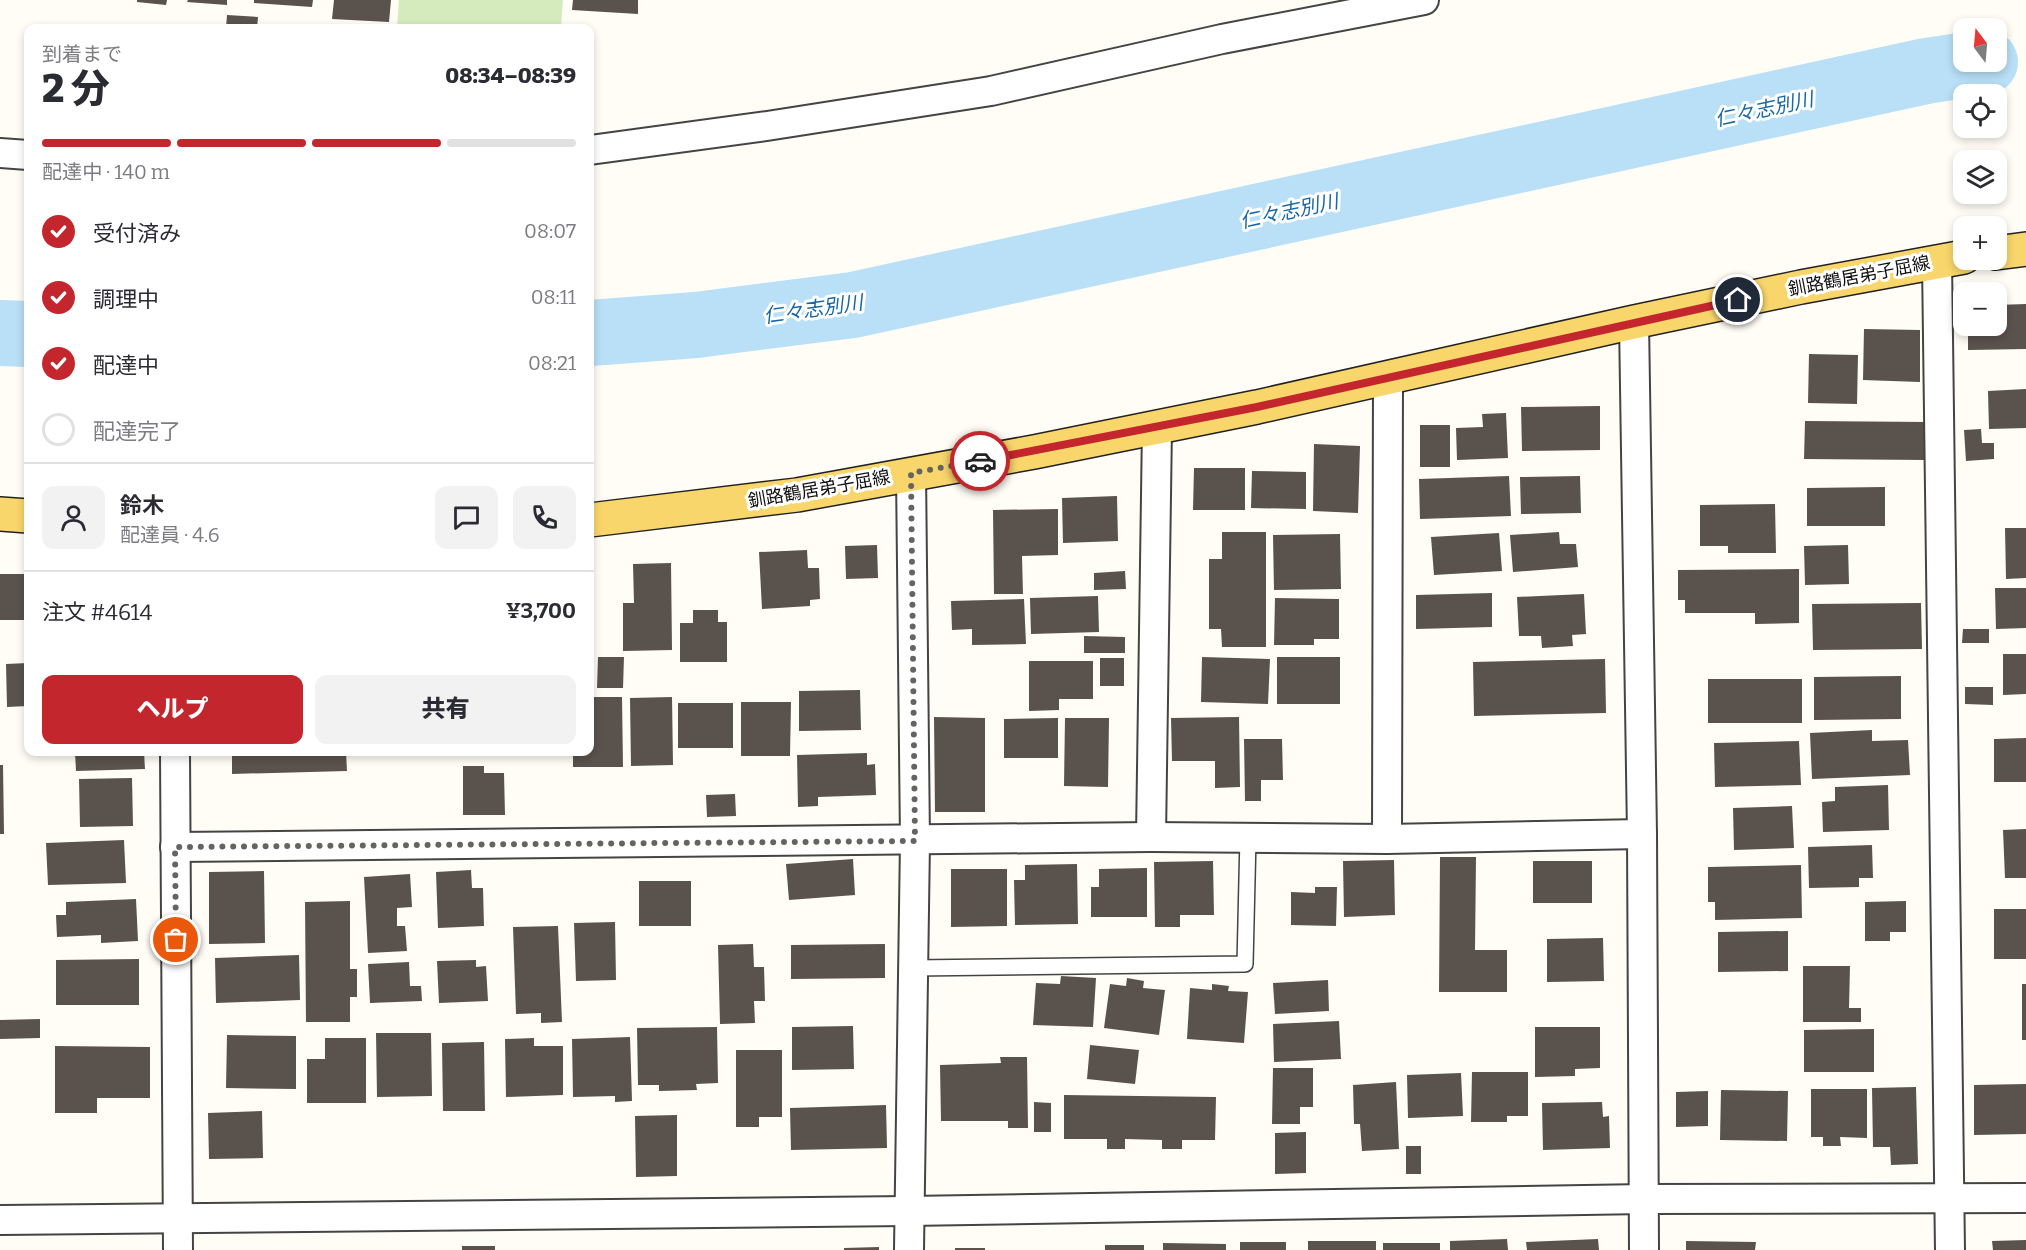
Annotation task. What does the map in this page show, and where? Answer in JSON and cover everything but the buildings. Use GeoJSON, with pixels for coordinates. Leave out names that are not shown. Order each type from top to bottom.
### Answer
{"type":"FeatureCollection","features":[{"type":"Feature","properties":{"kind":"main road"},"geometry":{"type":"LineString","coordinates":[[2007,252],[2026,249]]}},
{"type":"Feature","properties":{"kind":"main road","name":"釧路鶴居弟子屈線"},"geometry":{"type":"LineString","coordinates":[[594,520],[797,495],[1034,452],[1634,322],[1950,259]]}},
{"type":"Feature","properties":{"kind":"main road"},"geometry":{"type":"LineString","coordinates":[[0,514],[24,516]]}},
{"type":"Feature","properties":{"kind":"street"},"geometry":{"type":"LineString","coordinates":[[594,149],[767,126],[991,91],[1222,39],[1424,0]]}},
{"type":"Feature","properties":{"kind":"street"},"geometry":{"type":"LineString","coordinates":[[0,153],[24,155]]}},
{"type":"Feature","properties":{"kind":"street"},"geometry":{"type":"LineString","coordinates":[[1950,259],[1950,1250]]}},
{"type":"Feature","properties":{"kind":"street"},"geometry":{"type":"LineString","coordinates":[[1634,322],[1642,834],[1644,1250]]}},
{"type":"Feature","properties":{"kind":"street"},"geometry":{"type":"LineString","coordinates":[[1388,377],[1388,839]]}},
{"type":"Feature","properties":{"kind":"street"},"geometry":{"type":"LineString","coordinates":[[1151,837],[1157,427]]}},
{"type":"Feature","properties":{"kind":"street"},"geometry":{"type":"LineString","coordinates":[[909,1250],[915,841],[911,473]]}},
{"type":"Feature","properties":{"kind":"street"},"geometry":{"type":"LineString","coordinates":[[175,756],[177,1250]]}},
{"type":"Feature","properties":{"kind":"street"},"geometry":{"type":"LineString","coordinates":[[175,847],[1151,837],[1388,839],[1642,834]]}},
{"type":"Feature","properties":{"kind":"street"},"geometry":{"type":"LineString","coordinates":[[0,1220],[909,1211],[1645,1199],[2026,1198]]}},
{"type":"Feature","properties":{"kind":"lane"},"geometry":{"type":"LineString","coordinates":[[913,968],[1245,964],[1248,837]]}},
{"type":"Feature","properties":{"kind":"green space"},"geometry":{"type":"Polygon","coordinates":[[[399,0],[563,0],[561,24],[397,24],[399,0]]]}},
{"type":"Feature","properties":{"kind":"waterway","name":"仁々志別川"},"geometry":{"type":"LineString","coordinates":[[594,333],[696,325],[853,305],[1953,67]]}},
{"type":"Feature","properties":{"kind":"waterway","name":"仁々志別川"},"geometry":{"type":"LineString","coordinates":[[0,333],[24,334]]}},
{"type":"Feature","properties":{"kind":"way so far"},"geometry":{"type":"LineString","coordinates":[[176,940],[175,847],[915,841],[911,473],[980,461]]}},
{"type":"Feature","properties":{"kind":"route"},"geometry":{"type":"LineString","coordinates":[[980,461],[1257,407],[1738,300]]}}]}
